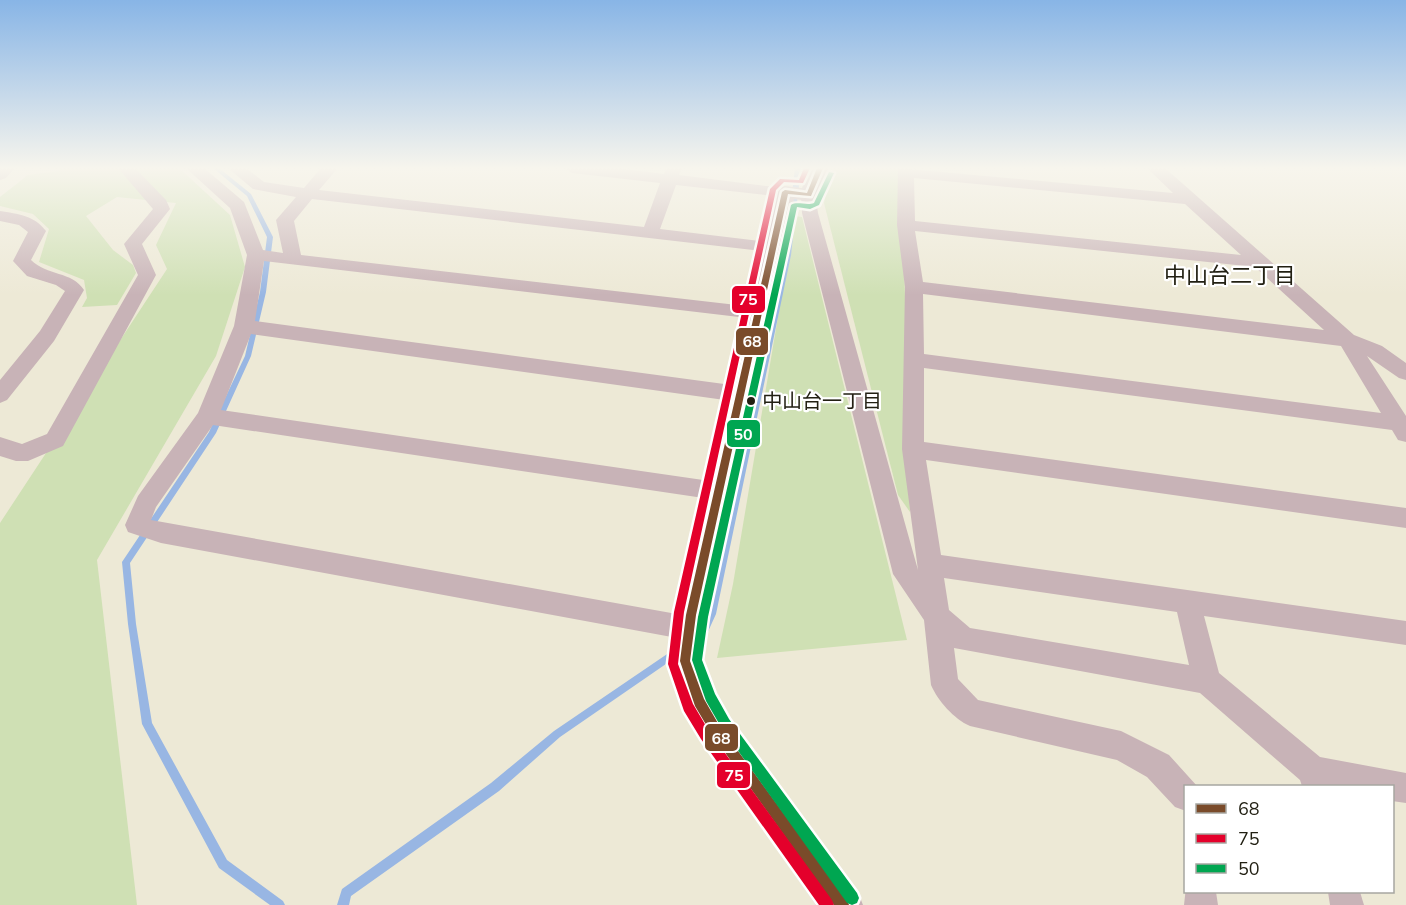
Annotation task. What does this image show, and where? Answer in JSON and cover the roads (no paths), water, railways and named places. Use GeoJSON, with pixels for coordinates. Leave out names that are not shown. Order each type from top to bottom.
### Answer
{"type":"FeatureCollection","features":[{"type":"Feature","properties":{"kind":"street"},"geometry":{"type":"LineString","coordinates":[[0,446],[14,453],[29,453],[56,440],[147,275],[133,244],[161,210]]}},
{"type":"Feature","properties":{"kind":"street"},"geometry":{"type":"LineString","coordinates":[[240,210],[256,255],[244,326],[208,416],[146,503],[137,525],[161,533],[688,628]]}},
{"type":"Feature","properties":{"kind":"street"},"geometry":{"type":"LineString","coordinates":[[293,259],[285,220],[294,210]]}},
{"type":"Feature","properties":{"kind":"street"},"geometry":{"type":"LineString","coordinates":[[450,210],[771,247]]}},
{"type":"Feature","properties":{"kind":"street"},"geometry":{"type":"LineString","coordinates":[[650,233],[658,210]]}},
{"type":"Feature","properties":{"kind":"street"},"geometry":{"type":"LineString","coordinates":[[788,210],[771,247],[688,628],[685,661],[699,702],[715,729],[772,812],[842,905]]}},
{"type":"Feature","properties":{"kind":"street"},"geometry":{"type":"LineString","coordinates":[[809,210],[906,574],[937,616],[963,639],[1207,681],[1315,779],[1376,785]]}},
{"type":"Feature","properties":{"kind":"street"},"geometry":{"type":"LineString","coordinates":[[906,210],[914,287],[913,449],[931,565],[945,685],[970,712],[1121,746],[1158,766],[1184,795]]}},
{"type":"Feature","properties":{"kind":"street"},"geometry":{"type":"LineString","coordinates":[[1200,210],[1347,340],[1402,428]]}},
{"type":"Feature","properties":{"kind":"street"},"geometry":{"type":"LineString","coordinates":[[0,216],[25,222],[37,231],[22,261],[26,267],[39,274],[69,282],[75,290],[46,336],[0,395]]}},
{"type":"Feature","properties":{"kind":"street"},"geometry":{"type":"LineString","coordinates":[[906,225],[1258,262]]}},
{"type":"Feature","properties":{"kind":"street"},"geometry":{"type":"LineString","coordinates":[[256,255],[756,313]]}},
{"type":"Feature","properties":{"kind":"street"},"geometry":{"type":"LineString","coordinates":[[914,287],[1347,340],[1375,351],[1406,373]]}},
{"type":"Feature","properties":{"kind":"street"},"geometry":{"type":"LineString","coordinates":[[244,326],[738,394]]}},
{"type":"Feature","properties":{"kind":"street"},"geometry":{"type":"LineString","coordinates":[[1375,351],[1406,353]]}},
{"type":"Feature","properties":{"kind":"street"},"geometry":{"type":"LineString","coordinates":[[915,360],[1402,428]]}},
{"type":"Feature","properties":{"kind":"street"},"geometry":{"type":"LineString","coordinates":[[208,416],[717,491]]}},
{"type":"Feature","properties":{"kind":"street"},"geometry":{"type":"LineString","coordinates":[[913,449],[1406,518]]}},
{"type":"Feature","properties":{"kind":"street"},"geometry":{"type":"LineString","coordinates":[[931,565],[1406,633]]}},
{"type":"Feature","properties":{"kind":"street"},"geometry":{"type":"LineString","coordinates":[[1188,602],[1207,681]]}},
{"type":"Feature","properties":{"kind":"waterway"},"geometry":{"type":"LineString","coordinates":[[257,210],[270,237],[263,292],[248,356],[212,433],[126,562],[132,624],[147,724],[223,864],[279,905]]}},
{"type":"Feature","properties":{"kind":"waterway"},"geometry":{"type":"LineString","coordinates":[[703,633],[712,614],[788,255],[793,210]]}},
{"type":"Feature","properties":{"kind":"waterway"},"geometry":{"type":"LineString","coordinates":[[343,905],[346,893],[495,787],[557,734],[676,652]]}},
{"type":"Feature","properties":{"kind":"place","name":"中山台一丁目"},"geometry":{"type":"Point","coordinates":[751,401]}},
{"type":"Feature","properties":{"kind":"district","name":"中山台二丁目"},"geometry":{"type":"Point","coordinates":[1230,276]}}]}
